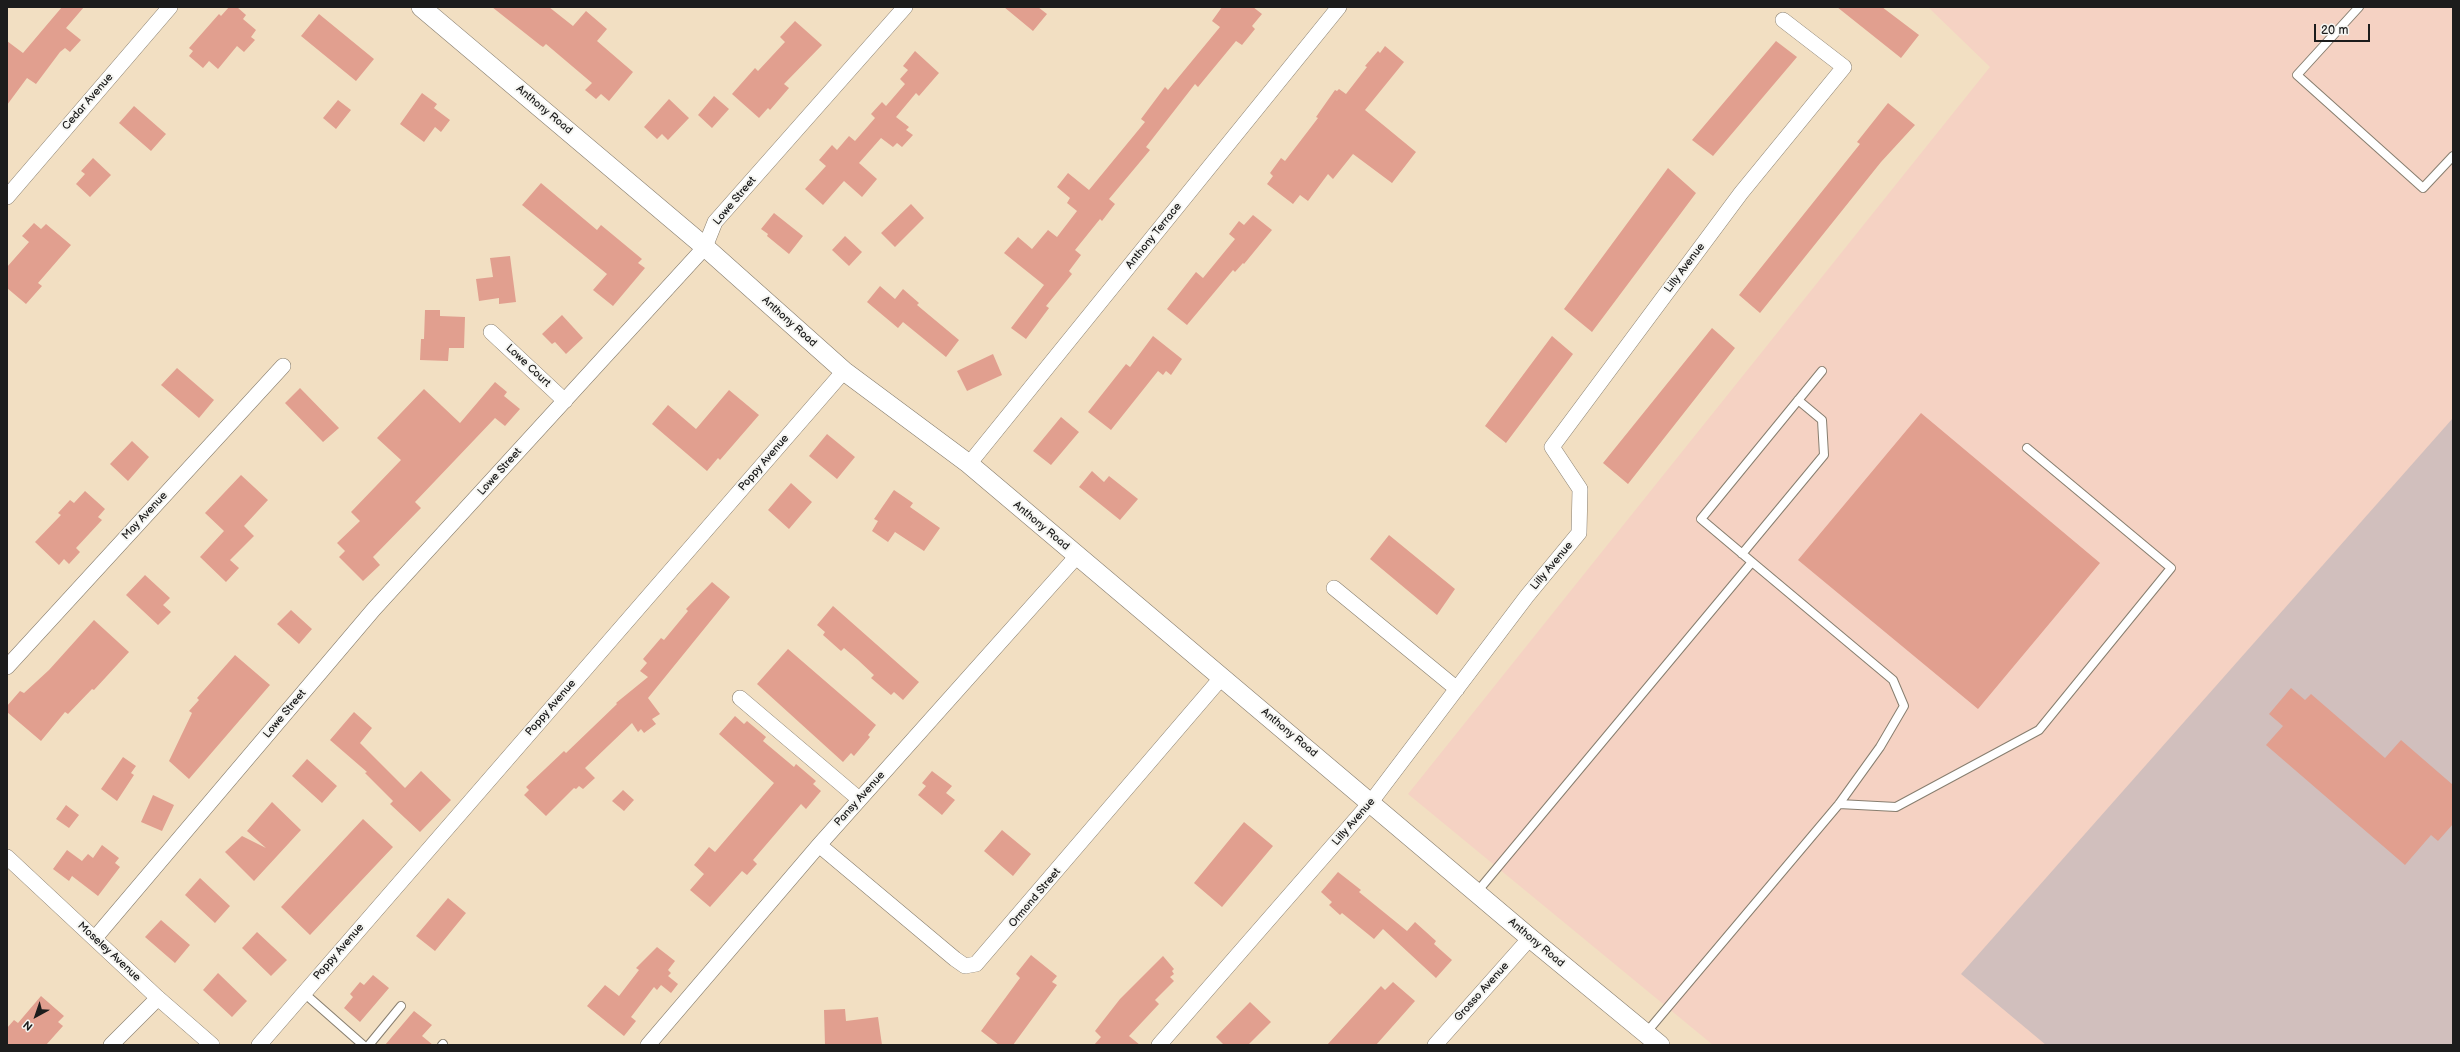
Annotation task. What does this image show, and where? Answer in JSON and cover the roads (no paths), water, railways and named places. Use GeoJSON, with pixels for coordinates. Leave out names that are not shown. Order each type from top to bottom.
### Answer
{"type":"FeatureCollection","features":[{"type":"Feature","properties":{"kind":"street","name":"Cedar Avenue"},"geometry":{"type":"LineString","coordinates":[[7,197],[170,7]]}},
{"type":"Feature","properties":{"kind":"street","name":"Anthony Road"},"geometry":{"type":"LineString","coordinates":[[421,7],[705,247],[844,371],[968,464],[1371,802],[1530,938],[1653,1039]]}},
{"type":"Feature","properties":{"kind":"street","name":"Lowe Street"},"geometry":{"type":"LineString","coordinates":[[95,938],[374,609],[705,247],[715,222],[905,7]]}},
{"type":"Feature","properties":{"kind":"street","name":"Anthony Terrace"},"geometry":{"type":"LineString","coordinates":[[968,464],[1339,7]]}},
{"type":"Feature","properties":{"kind":"street","name":"Lilly Avenue"},"geometry":{"type":"LineString","coordinates":[[1159,1045],[1371,802],[1527,596],[1579,533],[1580,489],[1552,447],[1741,193],[1844,67],[1784,20]]}},
{"type":"Feature","properties":{"kind":"street","name":"Lowe Court"},"geometry":{"type":"LineString","coordinates":[[491,332],[565,401]]}},
{"type":"Feature","properties":{"kind":"street","name":"May Avenue"},"geometry":{"type":"LineString","coordinates":[[7,667],[283,366]]}},
{"type":"Feature","properties":{"kind":"street","name":"Poppy Avenue"},"geometry":{"type":"LineString","coordinates":[[259,1045],[844,371]]}},
{"type":"Feature","properties":{"kind":"street","name":"Pansy Avenue"},"geometry":{"type":"LineString","coordinates":[[648,1045],[819,845],[1077,556]]}},
{"type":"Feature","properties":{"kind":"street"},"geometry":{"type":"LineString","coordinates":[[1334,588],[1457,689]]}},
{"type":"Feature","properties":{"kind":"street","name":"Ormond Street"},"geometry":{"type":"LineString","coordinates":[[819,845],[955,959],[965,966],[976,964],[1222,677]]}},
{"type":"Feature","properties":{"kind":"street"},"geometry":{"type":"LineString","coordinates":[[740,698],[860,800]]}},
{"type":"Feature","properties":{"kind":"street","name":"Moseley Avenue"},"geometry":{"type":"LineString","coordinates":[[7,857],[158,998],[212,1045]]}},
{"type":"Feature","properties":{"kind":"street","name":"Grosso Avenue"},"geometry":{"type":"LineString","coordinates":[[1434,1045],[1530,938]]}},
{"type":"Feature","properties":{"kind":"street"},"geometry":{"type":"LineString","coordinates":[[111,1045],[158,998]]}},
{"type":"Feature","properties":{"kind":"lane"},"geometry":{"type":"LineString","coordinates":[[2359,7],[2297,74],[2423,188],[2453,156]]}},
{"type":"Feature","properties":{"kind":"lane"},"geometry":{"type":"LineString","coordinates":[[1653,1039],[1839,804],[1880,747],[1904,706],[1893,680],[1701,518],[1822,371]]}},
{"type":"Feature","properties":{"kind":"lane"},"geometry":{"type":"LineString","coordinates":[[1742,554],[1824,455],[1822,420],[1798,400]]}},
{"type":"Feature","properties":{"kind":"lane"},"geometry":{"type":"LineString","coordinates":[[1839,804],[1896,807],[2039,730],[2171,568],[2027,448]]}},
{"type":"Feature","properties":{"kind":"lane"},"geometry":{"type":"LineString","coordinates":[[1477,892],[1752,562]]}},
{"type":"Feature","properties":{"kind":"lane"},"geometry":{"type":"LineString","coordinates":[[304,993],[363,1045]]}},
{"type":"Feature","properties":{"kind":"lane"},"geometry":{"type":"LineString","coordinates":[[369,1045],[401,1006]]}}]}
